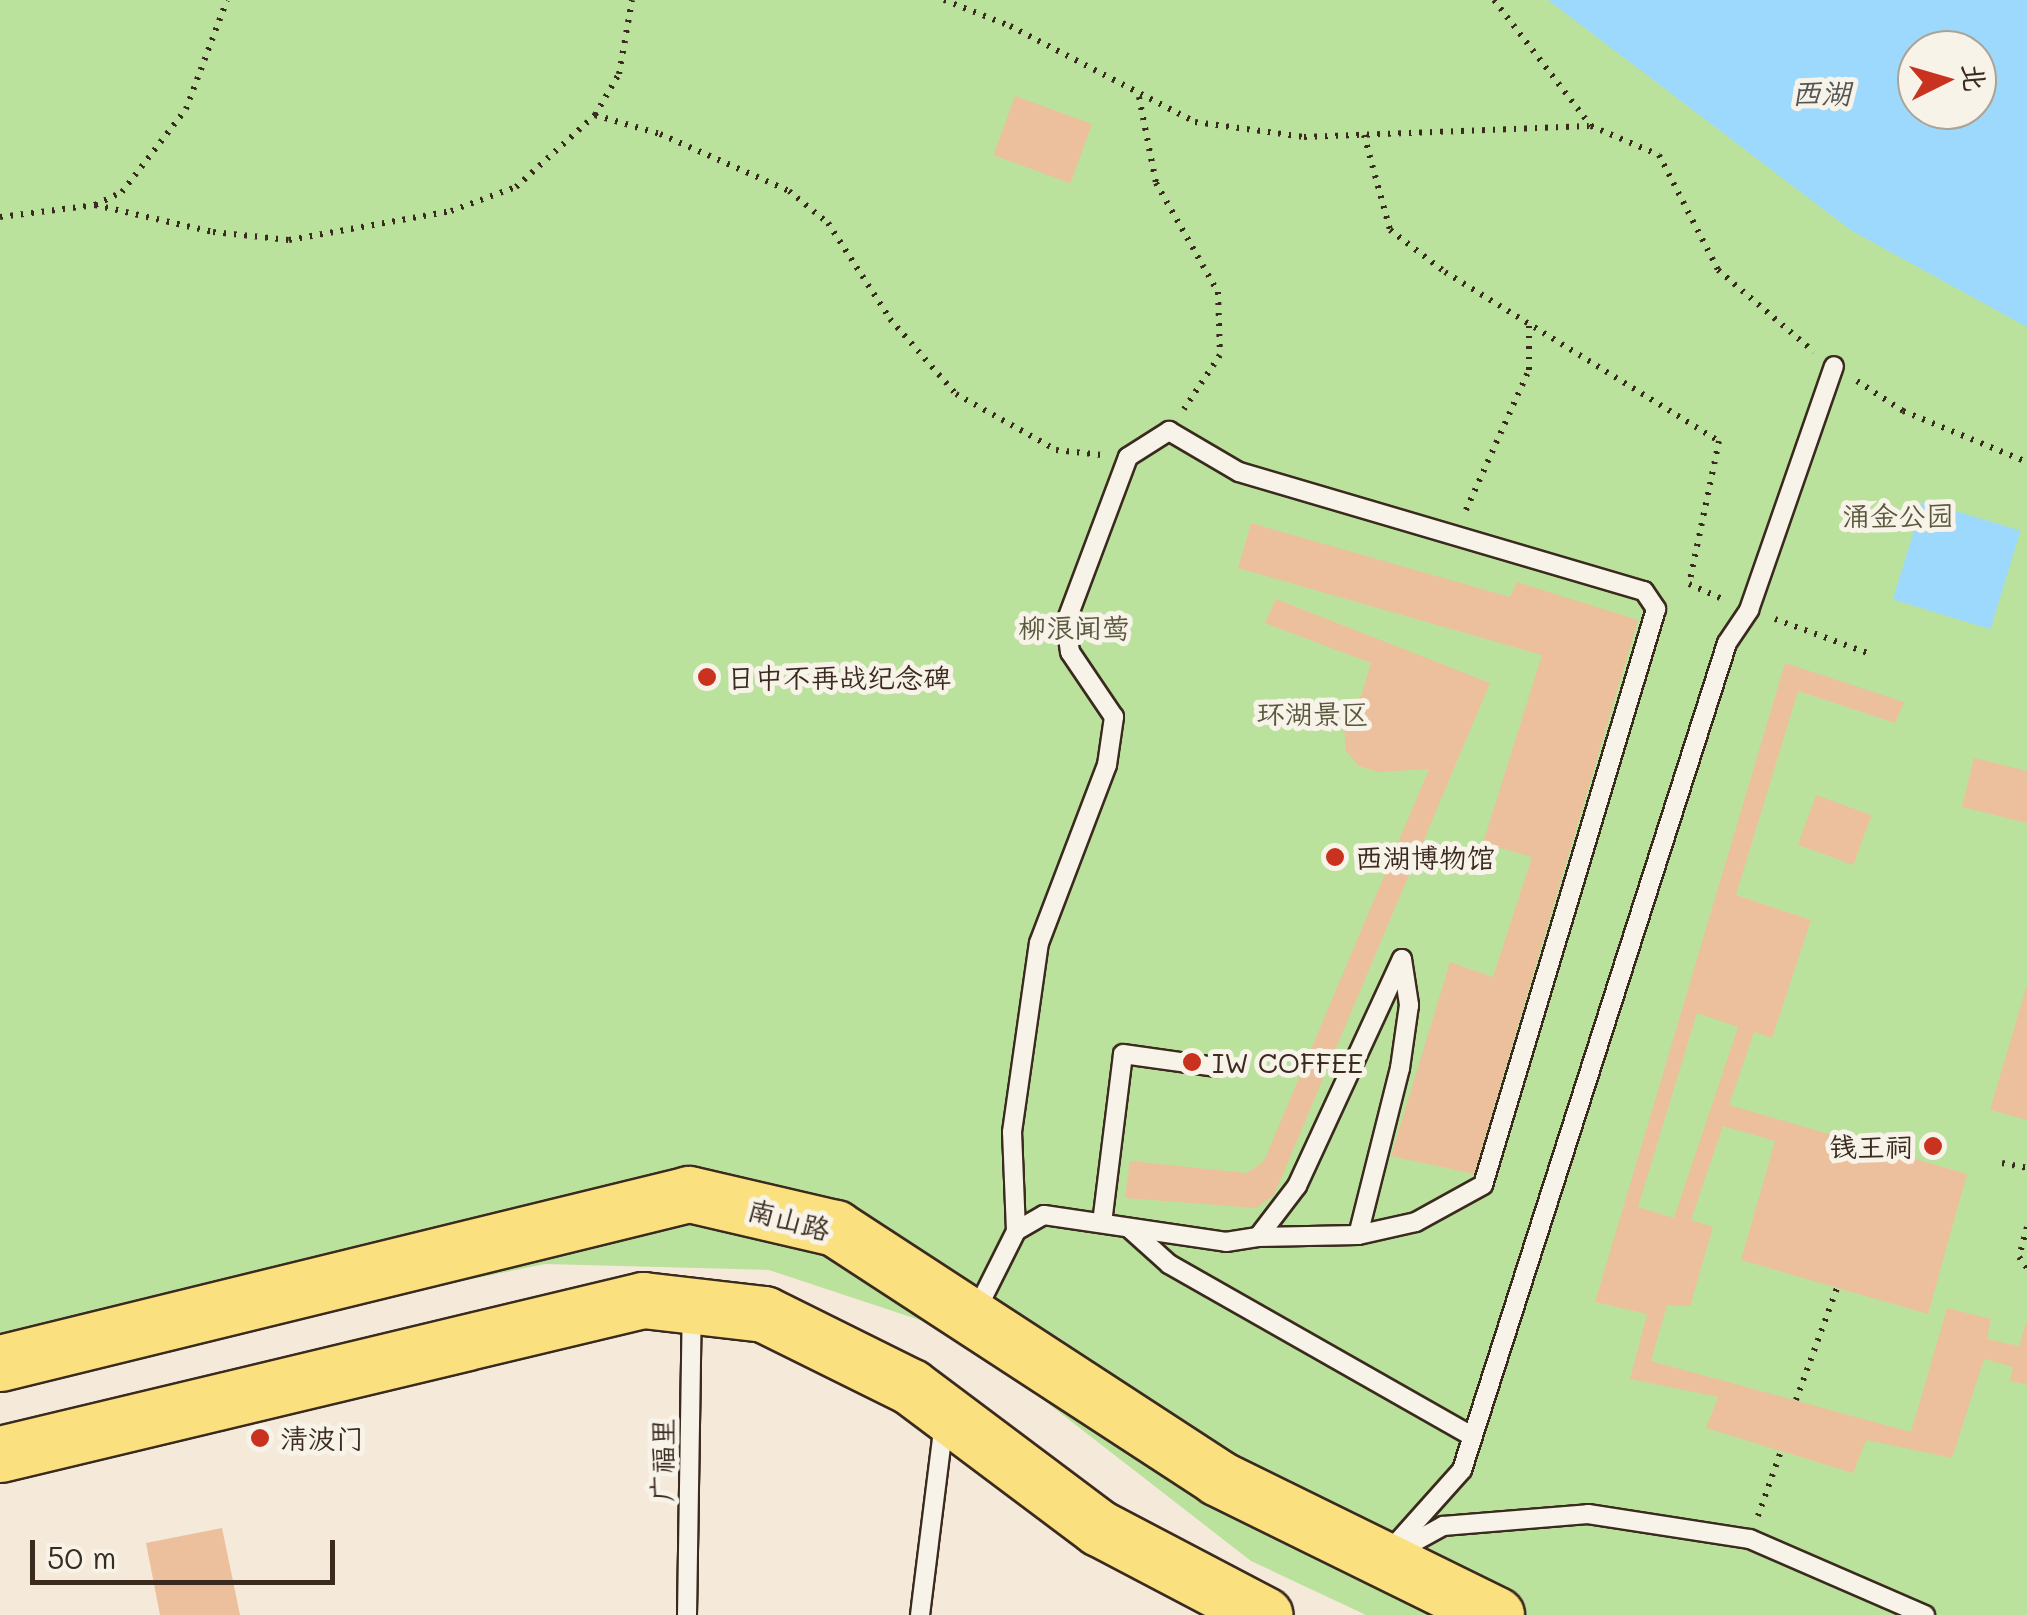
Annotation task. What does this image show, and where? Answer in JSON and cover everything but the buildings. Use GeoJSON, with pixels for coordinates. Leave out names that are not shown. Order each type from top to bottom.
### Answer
{"type":"FeatureCollection","features":[{"type":"Feature","properties":{"kind":"main road","name":"南山路"},"geometry":{"type":"LineString","coordinates":[[0,1363],[689,1194],[836,1228],[1218,1478],[1496,1615]]}},
{"type":"Feature","properties":{"kind":"main road"},"geometry":{"type":"LineString","coordinates":[[0,1454],[643,1300],[764,1314],[911,1387],[1100,1528],[1265,1615]]}},
{"type":"Feature","properties":{"kind":"lane"},"geometry":{"type":"LineString","coordinates":[[1383,1559],[1462,1470],[1726,643],[1750,610],[1834,366]]}},
{"type":"Feature","properties":{"kind":"lane"},"geometry":{"type":"LineString","coordinates":[[973,1317],[1016,1231],[1012,1132],[1039,943],[1106,765],[1114,718],[1070,652],[1066,622],[1128,458],[1169,431],[1239,472],[1644,591],[1656,610],[1484,1185],[1416,1222],[1358,1236],[1258,1236],[1226,1242],[1044,1215],[1016,1231]]}},
{"type":"Feature","properties":{"kind":"lane"},"geometry":{"type":"LineString","coordinates":[[1258,1236],[1296,1186],[1402,959],[1409,1004],[1400,1068],[1358,1236]]}},
{"type":"Feature","properties":{"kind":"lane"},"geometry":{"type":"LineString","coordinates":[[1102,1223],[1123,1054],[1215,1068]]}},
{"type":"Feature","properties":{"kind":"lane"},"geometry":{"type":"LineString","coordinates":[[1129,1227],[1169,1264],[1472,1436]]}},
{"type":"Feature","properties":{"kind":"lane","name":"广福里"},"geometry":{"type":"LineString","coordinates":[[687,1615],[692,1306]]}},
{"type":"Feature","properties":{"kind":"lane"},"geometry":{"type":"LineString","coordinates":[[920,1615],[946,1413]]}},
{"type":"Feature","properties":{"kind":"lane"},"geometry":{"type":"LineString","coordinates":[[1383,1559],[1443,1526],[1588,1514],[1750,1539],[1926,1615]]}},
{"type":"Feature","properties":{"kind":"path"},"geometry":{"type":"LineString","coordinates":[[95,206],[122,192],[186,109],[227,0]]}},
{"type":"Feature","properties":{"kind":"path"},"geometry":{"type":"LineString","coordinates":[[0,218],[95,206],[213,232],[289,240],[450,212],[516,187],[594,115],[619,74],[632,0]]}},
{"type":"Feature","properties":{"kind":"path"},"geometry":{"type":"LineString","coordinates":[[944,0],[1010,26],[1194,122],[1304,137],[1590,126],[1660,155],[1718,270],[1834,366],[1904,411],[2027,462]]}},
{"type":"Feature","properties":{"kind":"path"},"geometry":{"type":"LineString","coordinates":[[1494,0],[1590,126]]}},
{"type":"Feature","properties":{"kind":"path"},"geometry":{"type":"LineString","coordinates":[[1139,96],[1156,183],[1218,292],[1220,355],[1169,431]]}},
{"type":"Feature","properties":{"kind":"path"},"geometry":{"type":"LineString","coordinates":[[594,115],[660,134],[789,191],[828,222],[890,319],[956,394],[1056,450],[1128,458]]}},
{"type":"Feature","properties":{"kind":"path"},"geometry":{"type":"LineString","coordinates":[[1364,135],[1390,230],[1529,325],[1719,441],[1689,584],[1872,655]]}},
{"type":"Feature","properties":{"kind":"path"},"geometry":{"type":"LineString","coordinates":[[1455,535],[1529,370],[1529,325]]}},
{"type":"Feature","properties":{"kind":"path"},"geometry":{"type":"LineString","coordinates":[[2002,1163],[2027,1168]]}},
{"type":"Feature","properties":{"kind":"path"},"geometry":{"type":"LineString","coordinates":[[2027,1227],[2019,1257],[2027,1268]]}},
{"type":"Feature","properties":{"kind":"path"},"geometry":{"type":"LineString","coordinates":[[1796,1400],[1837,1288]]}},
{"type":"Feature","properties":{"kind":"path"},"geometry":{"type":"LineString","coordinates":[[1750,1539],[1781,1451]]}},
{"type":"Feature","properties":{"kind":"green space","name":"环湖景区"},"geometry":{"type":"Polygon","coordinates":[[[0,0],[2027,0],[2027,1615],[1366,1615],[1251,1561],[956,1332],[769,1270],[545,1264],[0,1376],[0,0]]]}},
{"type":"Feature","properties":{"kind":"water","name":"西湖"},"geometry":{"type":"Polygon","coordinates":[[[1548,0],[2027,0],[2027,327],[1852,231],[1548,0]]]}},
{"type":"Feature","properties":{"kind":"water"},"geometry":{"type":"Polygon","coordinates":[[[1923,501],[2021,531],[1990,629],[1893,599],[1923,501]]]}},
{"type":"Feature","properties":{"kind":"place","name":"日中不再战纪念碑"},"geometry":{"type":"Point","coordinates":[707,677]}},
{"type":"Feature","properties":{"kind":"place","name":"西湖博物馆"},"geometry":{"type":"Point","coordinates":[1335,857]}},
{"type":"Feature","properties":{"kind":"place","name":"IW COFFEE"},"geometry":{"type":"Point","coordinates":[1192,1062]}},
{"type":"Feature","properties":{"kind":"place","name":"钱王祠"},"geometry":{"type":"Point","coordinates":[1933,1146]}},
{"type":"Feature","properties":{"kind":"place","name":"清波门"},"geometry":{"type":"Point","coordinates":[260,1438]}},
{"type":"Feature","properties":{"kind":"park label","name":"涌金公园"},"geometry":{"type":"Point","coordinates":[1898,515]}},
{"type":"Feature","properties":{"kind":"park label","name":"柳浪闻莺"},"geometry":{"type":"Point","coordinates":[1074,627]}}]}
